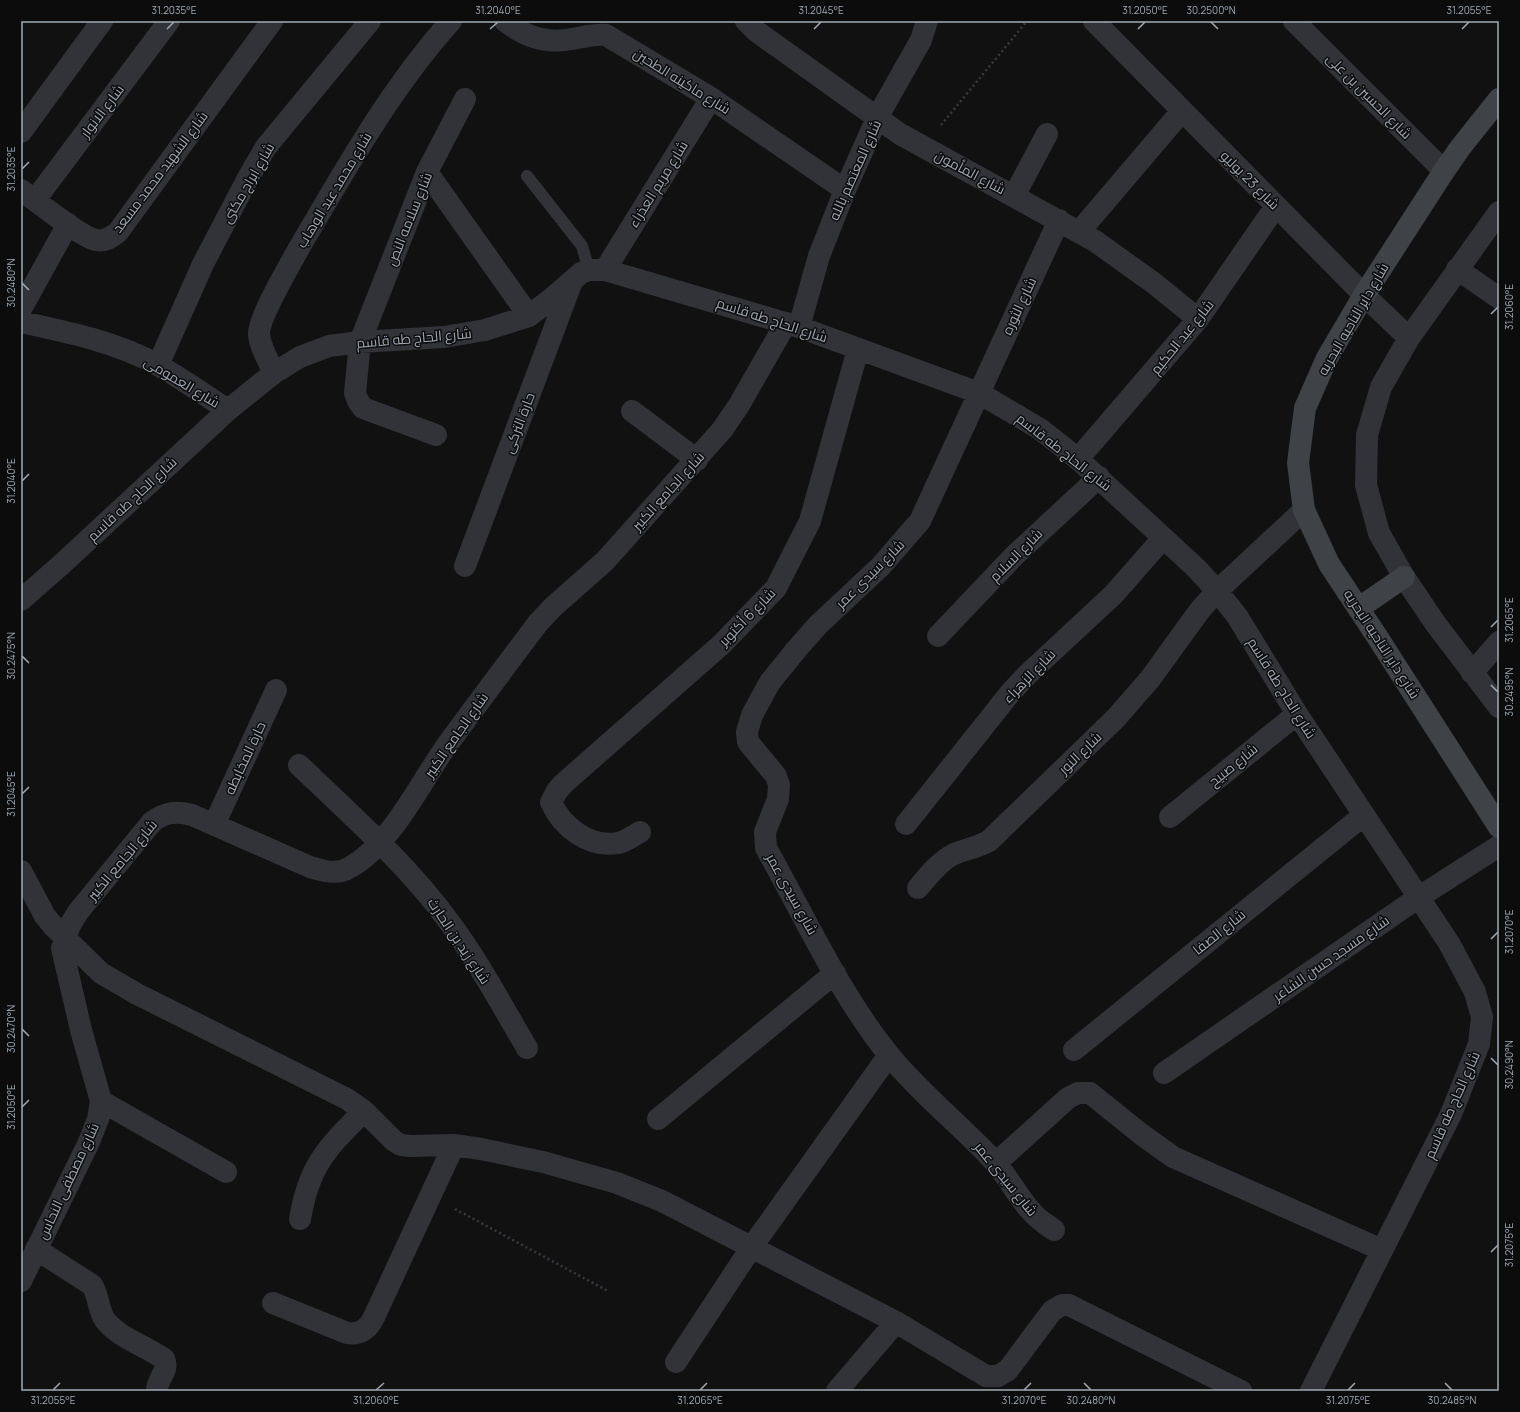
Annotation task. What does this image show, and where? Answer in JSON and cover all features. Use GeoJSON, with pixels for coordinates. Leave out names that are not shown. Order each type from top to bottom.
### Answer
{"type":"FeatureCollection","features":[{"type":"Feature","properties":{"kind":"street"},"geometry":{"type":"LineString","coordinates":[[21,132],[102,21]]}},
{"type":"Feature","properties":{"kind":"street","name":"شارع الانوار"},"geometry":{"type":"LineString","coordinates":[[28,195],[169,21]]}},
{"type":"Feature","properties":{"kind":"street","name":"شارع الشهيد محمد مسعد"},"geometry":{"type":"LineString","coordinates":[[28,195],[81,234],[96,240],[109,239],[118,232],[272,21]]}},
{"type":"Feature","properties":{"kind":"street","name":"شارع ابراج مكتى"},"geometry":{"type":"LineString","coordinates":[[158,365],[203,264],[249,176],[266,147],[370,21]]}},
{"type":"Feature","properties":{"kind":"street","name":"شارع محمد عبد الوهاب"},"geometry":{"type":"LineString","coordinates":[[274,373],[261,344],[259,334],[262,322],[285,273],[381,112],[425,50],[451,21]]}},
{"type":"Feature","properties":{"kind":"street","name":"شارع ماكينه الطحين"},"geometry":{"type":"LineString","coordinates":[[505,21],[515,29],[536,38],[553,42],[597,34],[606,35],[711,98],[845,190]]}},
{"type":"Feature","properties":{"kind":"street","name":"شارع المأمون"},"geometry":{"type":"LineString","coordinates":[[746,21],[756,31],[877,118],[923,147],[1059,220],[1118,257],[1198,319]]}},
{"type":"Feature","properties":{"kind":"street","name":"شارع المعتصم بالله"},"geometry":{"type":"LineString","coordinates":[[793,325],[845,190],[877,118],[921,40],[928,21]]}},
{"type":"Feature","properties":{"kind":"street","name":"شارع 23 يوليو"},"geometry":{"type":"LineString","coordinates":[[1094,21],[1408,338]]}},
{"type":"Feature","properties":{"kind":"street","name":"شارع الحسين بن على"},"geometry":{"type":"LineString","coordinates":[[1294,21],[1444,171]]}},
{"type":"Feature","properties":{"kind":"street","name":"شارع مريم العذراء"},"geometry":{"type":"LineString","coordinates":[[589,273],[711,98]]}},
{"type":"Feature","properties":{"kind":"street","name":"شارع سلامه النص"},"geometry":{"type":"LineString","coordinates":[[436,435],[363,408],[355,393],[360,342],[427,172],[465,99]]}},
{"type":"Feature","properties":{"kind":"street","name":"شارع داير الناحيه البحريه"},"geometry":{"type":"LineString","coordinates":[[1499,99],[1460,148],[1444,171],[1364,295],[1327,358],[1305,408],[1298,463],[1304,510],[1329,564],[1359,608],[1499,827]]}},
{"type":"Feature","properties":{"kind":"street"},"geometry":{"type":"LineString","coordinates":[[1078,232],[1182,111]]}},
{"type":"Feature","properties":{"kind":"street"},"geometry":{"type":"LineString","coordinates":[[1014,196],[1047,134]]}},
{"type":"Feature","properties":{"kind":"street"},"geometry":{"type":"LineString","coordinates":[[427,172],[528,316]]}},
{"type":"Feature","properties":{"kind":"street","name":"شارع عبد الحكيم"},"geometry":{"type":"LineString","coordinates":[[1078,459],[1198,319],[1276,206]]}},
{"type":"Feature","properties":{"kind":"street"},"geometry":{"type":"LineString","coordinates":[[1499,212],[1408,338],[1381,387],[1367,435],[1366,485],[1379,533],[1404,577],[1472,673],[1499,707]]}},
{"type":"Feature","properties":{"kind":"street","name":"شارع الثوره"},"geometry":{"type":"LineString","coordinates":[[979,393],[1059,220]]}},
{"type":"Feature","properties":{"kind":"street"},"geometry":{"type":"LineString","coordinates":[[21,309],[68,224]]}},
{"type":"Feature","properties":{"kind":"street"},"geometry":{"type":"LineString","coordinates":[[1457,269],[1499,298]]}},
{"type":"Feature","properties":{"kind":"street","name":"شارع الحاج طه قاسم"},"geometry":{"type":"LineString","coordinates":[[21,600],[62,564],[228,410],[274,373],[300,357],[329,346],[360,342],[444,337],[485,330],[528,316],[589,273],[793,325],[979,393],[1040,429],[1078,459],[1163,538],[1217,591],[1237,616],[1297,714],[1449,943],[1475,992],[1482,1018],[1479,1044],[1451,1114],[1311,1391]]}},
{"type":"Feature","properties":{"kind":"street","name":"حارة التركى"},"geometry":{"type":"LineString","coordinates":[[465,566],[589,273]]}},
{"type":"Feature","properties":{"kind":"street","name":"شارع العمومى"},"geometry":{"type":"LineString","coordinates":[[21,322],[80,335],[120,348],[158,365],[228,410]]}},
{"type":"Feature","properties":{"kind":"street","name":"شارع الجامع الكبير"},"geometry":{"type":"LineString","coordinates":[[64,938],[78,912],[152,822],[160,815],[171,812],[181,812],[310,867],[323,871],[335,872],[347,869],[379,843],[410,802],[446,746],[538,622],[605,561],[697,460],[722,430],[793,325]]}},
{"type":"Feature","properties":{"kind":"street","name":"شارع 6 أكتوبر"},"geometry":{"type":"LineString","coordinates":[[640,832],[618,843],[591,841],[566,825],[557,815],[552,802],[556,791],[722,644],[776,588],[810,521],[858,349]]}},
{"type":"Feature","properties":{"kind":"street","name":"شارع سيدى عمر"},"geometry":{"type":"LineString","coordinates":[[979,393],[920,521],[881,566],[818,625],[796,650],[770,682],[752,715],[747,732],[748,742],[776,776],[779,785],[778,799],[765,832],[766,848],[835,973],[859,1012],[889,1055],[912,1081],[963,1128],[996,1163],[1032,1212],[1054,1230]]}},
{"type":"Feature","properties":{"kind":"street"},"geometry":{"type":"LineString","coordinates":[[632,411],[697,460]]}},
{"type":"Feature","properties":{"kind":"street","name":"شارع السلام"},"geometry":{"type":"LineString","coordinates":[[938,636],[1013,556],[1098,477]]}},
{"type":"Feature","properties":{"kind":"street","name":"شارع النور"},"geometry":{"type":"LineString","coordinates":[[918,888],[944,861],[954,854],[976,848],[989,840],[1116,718],[1150,679],[1200,610],[1217,591],[1304,510]]}},
{"type":"Feature","properties":{"kind":"street","name":"شارع الزهراء"},"geometry":{"type":"LineString","coordinates":[[906,824],[1011,692],[1028,674],[1114,594],[1163,538]]}},
{"type":"Feature","properties":{"kind":"street"},"geometry":{"type":"LineString","coordinates":[[1359,608],[1404,577]]}},
{"type":"Feature","properties":{"kind":"street"},"geometry":{"type":"LineString","coordinates":[[1472,673],[1499,642]]}},
{"type":"Feature","properties":{"kind":"street","name":"حارة المخابطه"},"geometry":{"type":"LineString","coordinates":[[214,825],[276,690]]}},
{"type":"Feature","properties":{"kind":"street","name":"شارع صبيح"},"geometry":{"type":"LineString","coordinates":[[1170,817],[1297,714]]}},
{"type":"Feature","properties":{"kind":"street","name":"شارع زيد بن الحارث"},"geometry":{"type":"LineString","coordinates":[[299,764],[379,843],[430,898],[450,923],[527,1048]]}},
{"type":"Feature","properties":{"kind":"street","name":"شارع الصفا"},"geometry":{"type":"LineString","coordinates":[[1074,1050],[1364,814]]}},
{"type":"Feature","properties":{"kind":"street","name":"شارع مسجد حسن الشاعر"},"geometry":{"type":"LineString","coordinates":[[1164,1074],[1419,897],[1499,846]]}},
{"type":"Feature","properties":{"kind":"street"},"geometry":{"type":"LineString","coordinates":[[21,871],[45,916],[64,938],[101,973],[118,984],[337,1094],[364,1111],[389,1137],[401,1144],[411,1146],[454,1145],[481,1149],[543,1162],[622,1185],[662,1201],[896,1322],[986,1376],[998,1376],[1008,1370],[1052,1311],[1062,1306],[1069,1305],[1241,1391]]}},
{"type":"Feature","properties":{"kind":"street","name":"شارع مصطفى النحاس"},"geometry":{"type":"LineString","coordinates":[[21,1281],[89,1142],[98,1119],[101,1101],[64,961],[62,948],[64,938]]}},
{"type":"Feature","properties":{"kind":"street"},"geometry":{"type":"LineString","coordinates":[[658,1119],[835,973]]}},
{"type":"Feature","properties":{"kind":"street"},"geometry":{"type":"LineString","coordinates":[[676,1362],[751,1248],[889,1055]]}},
{"type":"Feature","properties":{"kind":"street"},"geometry":{"type":"LineString","coordinates":[[996,1163],[1068,1098],[1078,1093],[1090,1093],[1141,1134],[1173,1157],[1382,1250]]}},
{"type":"Feature","properties":{"kind":"street"},"geometry":{"type":"LineString","coordinates":[[101,1101],[226,1172]]}},
{"type":"Feature","properties":{"kind":"street"},"geometry":{"type":"LineString","coordinates":[[300,1219],[303,1199],[318,1163],[329,1147],[364,1111]]}},
{"type":"Feature","properties":{"kind":"street"},"geometry":{"type":"LineString","coordinates":[[273,1303],[348,1333],[354,1334],[367,1328],[374,1317],[454,1145]]}},
{"type":"Feature","properties":{"kind":"street"},"geometry":{"type":"LineString","coordinates":[[36,1249],[92,1286],[96,1292],[102,1314],[111,1326],[164,1359],[166,1365],[157,1386],[157,1391]]}},
{"type":"Feature","properties":{"kind":"street"},"geometry":{"type":"LineString","coordinates":[[836,1391],[896,1322]]}},
{"type":"Feature","properties":{"kind":"lane"},"geometry":{"type":"LineString","coordinates":[[527,176],[582,246],[589,273]]}},
{"type":"Feature","properties":{"kind":"path"},"geometry":{"type":"LineString","coordinates":[[923,147],[1027,21]]}},
{"type":"Feature","properties":{"kind":"path"},"geometry":{"type":"LineString","coordinates":[[430,1195],[608,1291]]}}]}
